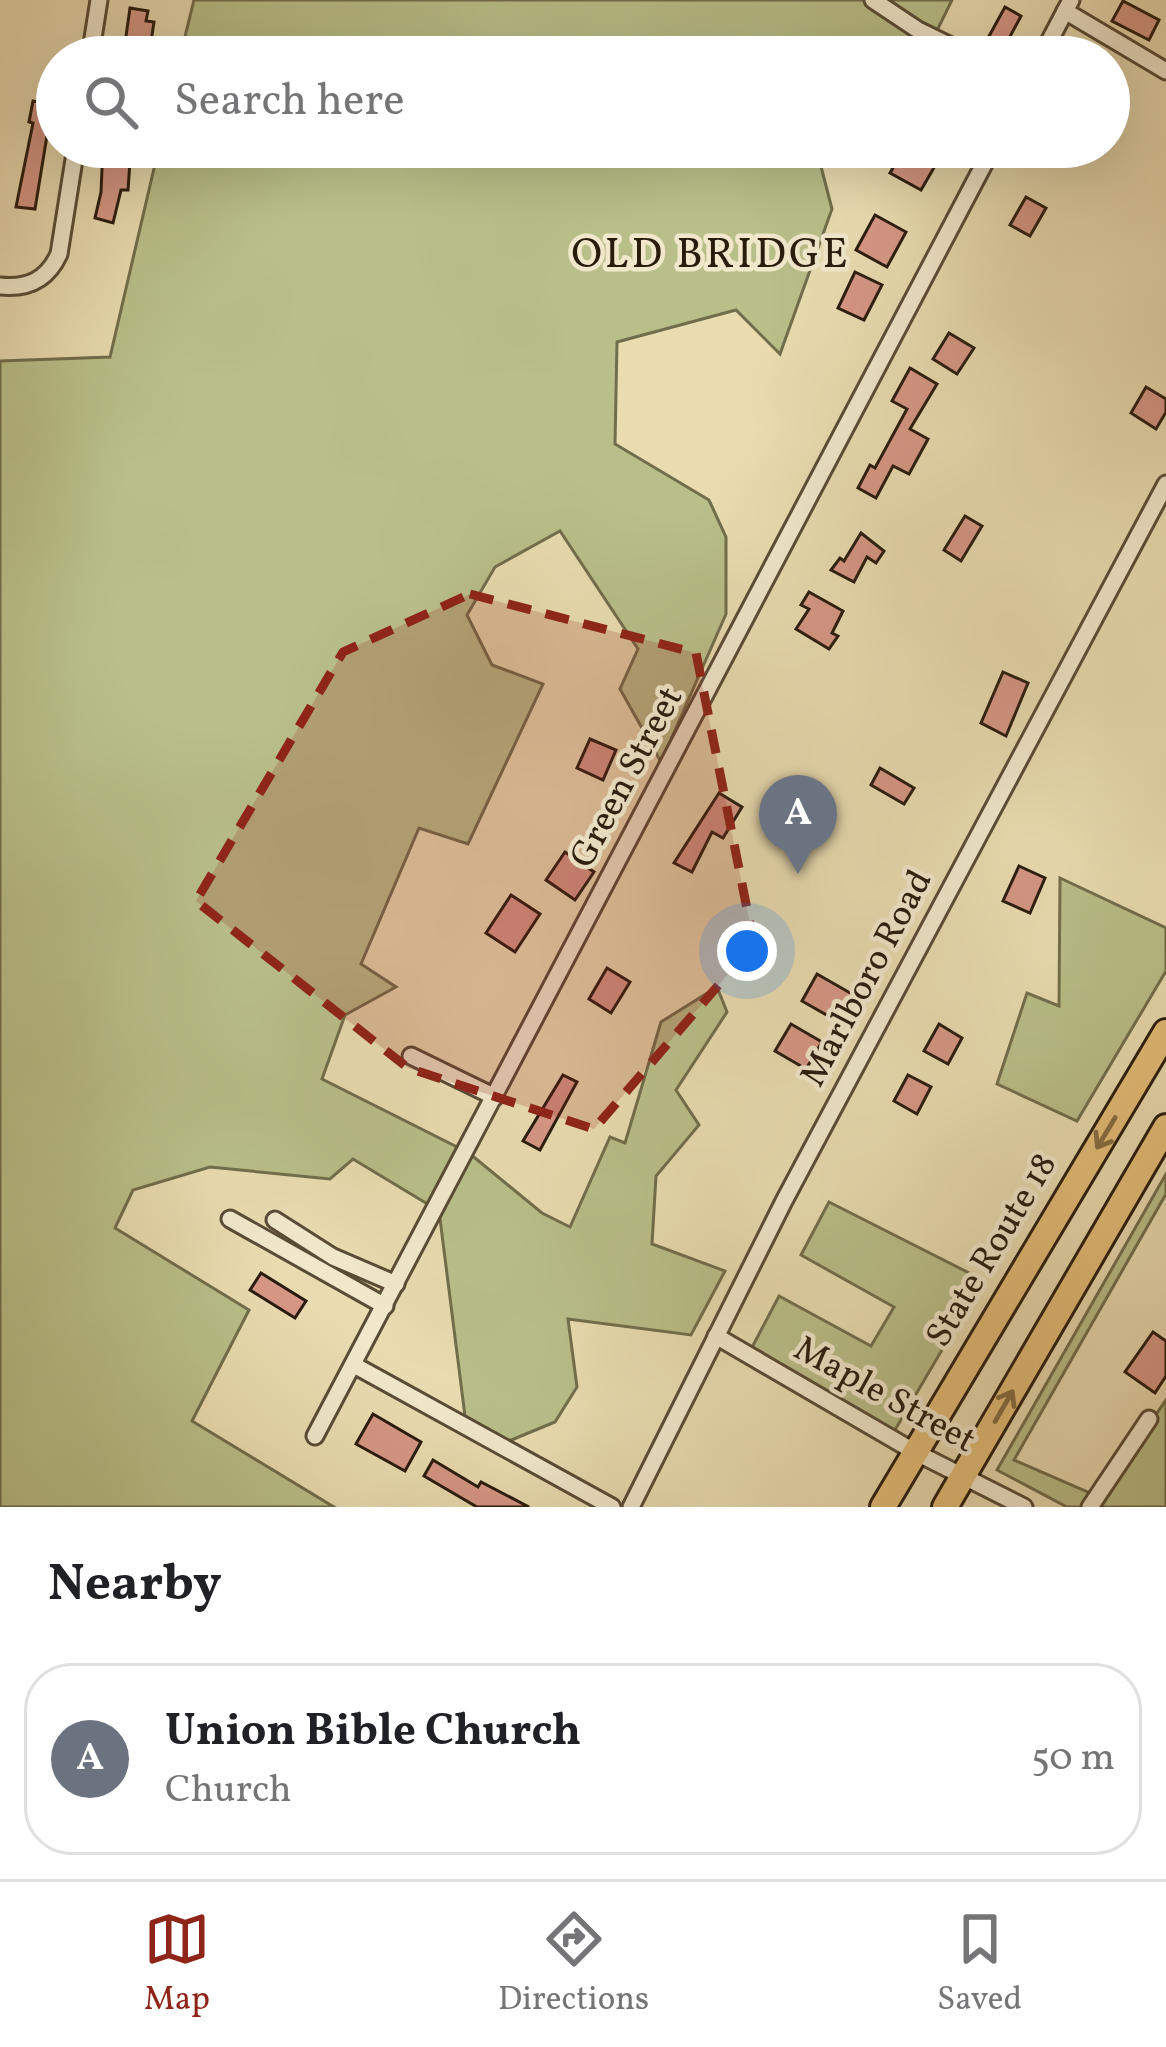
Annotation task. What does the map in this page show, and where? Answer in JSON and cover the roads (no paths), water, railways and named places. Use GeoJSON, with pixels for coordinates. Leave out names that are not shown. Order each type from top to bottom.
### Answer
{"type":"FeatureCollection","features":[{"type":"Feature","properties":{"kind":"highway","name":"State Route 18"},"geometry":{"type":"LineString","coordinates":[[883,1507],[1166,1032]]}},
{"type":"Feature","properties":{"kind":"highway"},"geometry":{"type":"LineString","coordinates":[[945,1507],[1166,1127]]}},
{"type":"Feature","properties":{"kind":"street"},"geometry":{"type":"LineString","coordinates":[[93,36],[99,0]]}},
{"type":"Feature","properties":{"kind":"street"},"geometry":{"type":"LineString","coordinates":[[873,0],[931,36]]}},
{"type":"Feature","properties":{"kind":"street"},"geometry":{"type":"LineString","coordinates":[[1051,36],[1067,6],[1113,36]]}},
{"type":"Feature","properties":{"kind":"street"},"geometry":{"type":"LineString","coordinates":[[1130,47],[1166,71]]}},
{"type":"Feature","properties":{"kind":"street"},"geometry":{"type":"LineString","coordinates":[[0,286],[31,284],[52,268],[72,168]]}},
{"type":"Feature","properties":{"kind":"street","name":"Green Street"},"geometry":{"type":"LineString","coordinates":[[315,1436],[982,168]]}},
{"type":"Feature","properties":{"kind":"street","name":"Marlboro Road"},"geometry":{"type":"LineString","coordinates":[[631,1507],[784,1201],[1166,484]]}},
{"type":"Feature","properties":{"kind":"street"},"geometry":{"type":"LineString","coordinates":[[411,1056],[495,1097]]}},
{"type":"Feature","properties":{"kind":"street"},"geometry":{"type":"LineString","coordinates":[[230,1219],[385,1306]]}},
{"type":"Feature","properties":{"kind":"street"},"geometry":{"type":"LineString","coordinates":[[275,1220],[333,1257],[396,1284]]}},
{"type":"Feature","properties":{"kind":"street","name":"Maple Street"},"geometry":{"type":"LineString","coordinates":[[716,1336],[915,1452],[1024,1507]]}},
{"type":"Feature","properties":{"kind":"street"},"geometry":{"type":"LineString","coordinates":[[354,1365],[612,1507]]}},
{"type":"Feature","properties":{"kind":"street"},"geometry":{"type":"LineString","coordinates":[[1090,1507],[1149,1419]]}},
{"type":"Feature","properties":{"kind":"place","name":"Union Bible Church"},"geometry":{"type":"Point","coordinates":[798,874]}},
{"type":"Feature","properties":{"kind":"district","name":"OLD BRIDGE"},"geometry":{"type":"Point","coordinates":[711,256]}}]}
